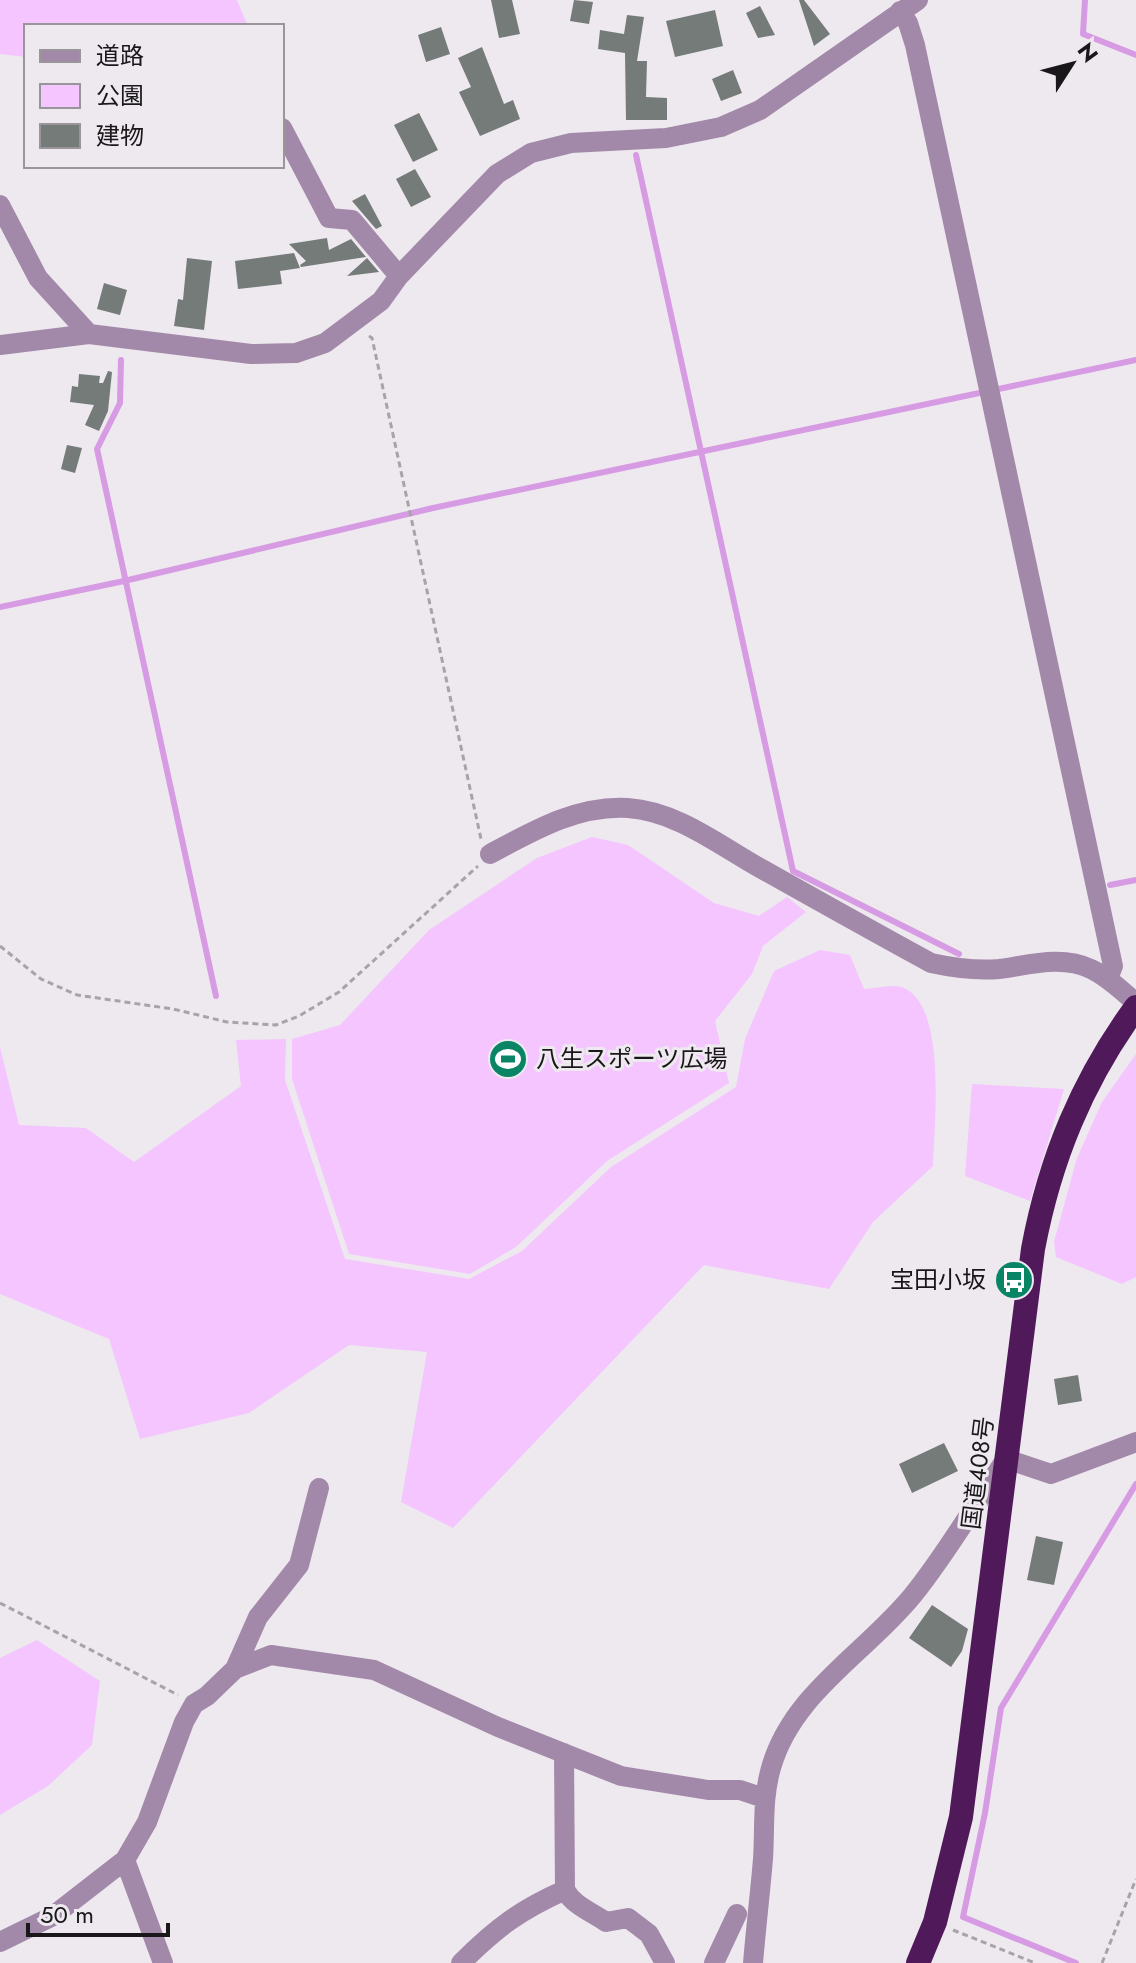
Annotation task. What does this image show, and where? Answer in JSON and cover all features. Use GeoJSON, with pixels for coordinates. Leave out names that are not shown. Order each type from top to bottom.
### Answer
{"type":"FeatureCollection","features":[{"type":"Feature","properties":{"kind":"highway","name":"国道408号"},"geometry":{"type":"LineString","coordinates":[[918,1963],[935,1922],[963,1805],[1033,1249],[1043,1197],[1055,1158],[1078,1104],[1136,1005]]}},
{"type":"Feature","properties":{"kind":"street"},"geometry":{"type":"LineString","coordinates":[[0,345],[89,334],[251,354],[296,353],[325,343],[381,301],[399,276],[497,174],[531,153],[571,143],[666,138],[721,127],[760,110],[909,6]]}},
{"type":"Feature","properties":{"kind":"street"},"geometry":{"type":"LineString","coordinates":[[909,6],[908,23],[987,373],[1113,966],[1108,979]]}},
{"type":"Feature","properties":{"kind":"street"},"geometry":{"type":"LineString","coordinates":[[284,132],[329,218],[352,220],[399,276]]}},
{"type":"Feature","properties":{"kind":"street"},"geometry":{"type":"LineString","coordinates":[[0,205],[38,278],[89,334]]}},
{"type":"Feature","properties":{"kind":"street"},"geometry":{"type":"LineString","coordinates":[[490,854],[534,830],[590,810],[644,810],[692,828],[931,963],[966,970],[999,969],[1038,961],[1073,964],[1089,968],[1108,979],[1136,1005]]}},
{"type":"Feature","properties":{"kind":"street"},"geometry":{"type":"LineString","coordinates":[[753,1963],[763,1857],[764,1798],[772,1766],[789,1726],[819,1687],[884,1629],[914,1593],[1006,1459],[1051,1474],[1136,1442]]}},
{"type":"Feature","properties":{"kind":"street"},"geometry":{"type":"LineString","coordinates":[[0,1942],[53,1916],[125,1860],[147,1822],[184,1722],[194,1704],[235,1669],[258,1617],[299,1565],[319,1488]]}},
{"type":"Feature","properties":{"kind":"street"},"geometry":{"type":"LineString","coordinates":[[235,1669],[271,1655],[374,1670],[498,1727],[621,1776],[708,1790],[740,1790],[764,1798]]}},
{"type":"Feature","properties":{"kind":"street"},"geometry":{"type":"LineString","coordinates":[[564,1753],[565,1890],[573,1903],[606,1922],[628,1918],[649,1934],[665,1963]]}},
{"type":"Feature","properties":{"kind":"street"},"geometry":{"type":"LineString","coordinates":[[125,1860],[163,1963]]}},
{"type":"Feature","properties":{"kind":"street"},"geometry":{"type":"LineString","coordinates":[[461,1963],[491,1933],[526,1907],[565,1890]]}},
{"type":"Feature","properties":{"kind":"street"},"geometry":{"type":"LineString","coordinates":[[714,1963],[737,1914]]}},
{"type":"Feature","properties":{"kind":"path"},"geometry":{"type":"LineString","coordinates":[[0,946],[41,979],[77,995],[173,1009],[227,1022],[276,1025],[299,1016],[339,992],[490,854],[479,835],[372,338],[355,323]]}},
{"type":"Feature","properties":{"kind":"path"},"geometry":{"type":"LineString","coordinates":[[0,1603],[194,1704]]}},
{"type":"Feature","properties":{"kind":"path"},"geometry":{"type":"LineString","coordinates":[[1102,1963],[1136,1879]]}},
{"type":"Feature","properties":{"kind":"path"},"geometry":{"type":"LineString","coordinates":[[935,1922],[1035,1963]]}},
{"type":"Feature","properties":{"kind":"green space"},"geometry":{"type":"Polygon","coordinates":[[[0,0],[237,0],[247,24],[24,24],[24,57],[0,54],[0,0]]]}},
{"type":"Feature","properties":{"kind":"green space","name":"八生スポーツ広場"},"geometry":{"type":"Polygon","coordinates":[[[592,837],[628,845],[714,903],[759,916],[787,897],[806,912],[763,946],[752,974],[715,1021],[729,1083],[607,1161],[516,1247],[470,1274],[349,1254],[292,1079],[292,1039],[340,1025],[429,930],[537,858],[592,837]]]}},
{"type":"Feature","properties":{"kind":"green space"},"geometry":{"type":"Polygon","coordinates":[[[820,950],[850,955],[864,989],[901,987],[916,997],[926,1015],[935,1067],[933,1166],[873,1222],[829,1289],[704,1265],[453,1528],[401,1502],[427,1352],[349,1345],[249,1413],[140,1439],[109,1339],[0,1294],[0,1047],[19,1125],[86,1128],[134,1162],[241,1086],[236,1040],[286,1039],[285,1080],[345,1259],[469,1279],[522,1251],[611,1167],[736,1087],[745,1039],[774,971],[820,950]]]}},
{"type":"Feature","properties":{"kind":"green space"},"geometry":{"type":"Polygon","coordinates":[[[1136,1054],[1136,1277],[1122,1284],[1056,1257],[1054,1242],[1077,1158],[1102,1102],[1136,1054]]]}},
{"type":"Feature","properties":{"kind":"green space"},"geometry":{"type":"Polygon","coordinates":[[[972,1084],[1064,1089],[1030,1201],[965,1176],[972,1084]]]}},
{"type":"Feature","properties":{"kind":"green space"},"geometry":{"type":"Polygon","coordinates":[[[37,1640],[100,1681],[92,1745],[48,1786],[0,1815],[0,1658],[37,1640]]]}},
{"type":"Feature","properties":{"kind":"building"},"geometry":{"type":"Polygon","coordinates":[[[491,0],[512,0],[520,34],[499,38],[491,0]]]}},
{"type":"Feature","properties":{"kind":"building"},"geometry":{"type":"Polygon","coordinates":[[[574,0],[593,2],[589,24],[570,21],[574,0]]]}},
{"type":"Feature","properties":{"kind":"building"},"geometry":{"type":"Polygon","coordinates":[[[799,0],[804,0],[830,34],[814,46],[799,0]]]}},
{"type":"Feature","properties":{"kind":"building"},"geometry":{"type":"Polygon","coordinates":[[[760,6],[775,35],[758,38],[746,13],[760,6]]]}},
{"type":"Feature","properties":{"kind":"building"},"geometry":{"type":"Polygon","coordinates":[[[715,10],[723,46],[675,57],[666,21],[715,10]]]}},
{"type":"Feature","properties":{"kind":"building"},"geometry":{"type":"Polygon","coordinates":[[[627,15],[644,17],[637,61],[647,61],[646,97],[667,98],[667,120],[626,120],[625,53],[598,49],[600,30],[624,34],[627,15]]]}},
{"type":"Feature","properties":{"kind":"building"},"geometry":{"type":"Polygon","coordinates":[[[441,27],[450,54],[426,62],[418,35],[441,27]]]}},
{"type":"Feature","properties":{"kind":"building"},"geometry":{"type":"Polygon","coordinates":[[[482,47],[504,104],[513,100],[520,119],[480,136],[459,92],[471,87],[458,58],[482,47]]]}},
{"type":"Feature","properties":{"kind":"building"},"geometry":{"type":"Polygon","coordinates":[[[733,70],[742,93],[721,101],[712,79],[733,70]]]}},
{"type":"Feature","properties":{"kind":"building"},"geometry":{"type":"Polygon","coordinates":[[[419,113],[438,150],[413,162],[394,125],[419,113]]]}},
{"type":"Feature","properties":{"kind":"building"},"geometry":{"type":"Polygon","coordinates":[[[415,169],[431,197],[411,207],[396,179],[415,169]]]}},
{"type":"Feature","properties":{"kind":"building"},"geometry":{"type":"Polygon","coordinates":[[[365,194],[382,226],[376,229],[352,201],[365,194]]]}},
{"type":"Feature","properties":{"kind":"building"},"geometry":{"type":"Polygon","coordinates":[[[327,238],[329,250],[351,239],[366,257],[301,267],[306,261],[289,244],[327,238]]]}},
{"type":"Feature","properties":{"kind":"building"},"geometry":{"type":"Polygon","coordinates":[[[294,253],[300,268],[280,271],[282,284],[238,289],[235,261],[294,253]]]}},
{"type":"Feature","properties":{"kind":"building"},"geometry":{"type":"Polygon","coordinates":[[[187,258],[212,261],[204,330],[174,326],[178,299],[183,300],[187,258]]]}},
{"type":"Feature","properties":{"kind":"building"},"geometry":{"type":"Polygon","coordinates":[[[367,258],[379,272],[347,276],[367,258]]]}},
{"type":"Feature","properties":{"kind":"building"},"geometry":{"type":"Polygon","coordinates":[[[104,283],[127,290],[120,315],[97,309],[104,283]]]}},
{"type":"Feature","properties":{"kind":"building"},"geometry":{"type":"Polygon","coordinates":[[[108,371],[112,372],[108,411],[99,431],[85,425],[94,405],[70,402],[72,386],[78,387],[79,374],[100,376],[99,383],[103,383],[108,371]]]}},
{"type":"Feature","properties":{"kind":"building"},"geometry":{"type":"Polygon","coordinates":[[[67,445],[82,448],[75,473],[61,469],[67,445]]]}},
{"type":"Feature","properties":{"kind":"building"},"geometry":{"type":"Polygon","coordinates":[[[1078,1375],[1082,1401],[1058,1405],[1054,1379],[1078,1375]]]}},
{"type":"Feature","properties":{"kind":"building"},"geometry":{"type":"Polygon","coordinates":[[[944,1443],[958,1471],[912,1493],[899,1464],[944,1443]]]}},
{"type":"Feature","properties":{"kind":"building"},"geometry":{"type":"Polygon","coordinates":[[[1036,1536],[1063,1542],[1054,1585],[1027,1580],[1036,1536]]]}},
{"type":"Feature","properties":{"kind":"building"},"geometry":{"type":"Polygon","coordinates":[[[932,1605],[968,1629],[962,1651],[951,1667],[909,1638],[932,1605]]]}},
{"type":"Feature","properties":{"kind":"waterway"},"geometry":{"type":"LineString","coordinates":[[1085,0],[1083,34],[1136,55]]}},
{"type":"Feature","properties":{"kind":"waterway"},"geometry":{"type":"LineString","coordinates":[[636,155],[793,871],[959,954]]}},
{"type":"Feature","properties":{"kind":"waterway"},"geometry":{"type":"LineString","coordinates":[[121,360],[120,403],[97,449],[216,996]]}},
{"type":"Feature","properties":{"kind":"waterway"},"geometry":{"type":"LineString","coordinates":[[0,607],[433,508],[1136,360]]}},
{"type":"Feature","properties":{"kind":"waterway"},"geometry":{"type":"LineString","coordinates":[[1110,885],[1136,880]]}},
{"type":"Feature","properties":{"kind":"waterway"},"geometry":{"type":"LineString","coordinates":[[1076,1963],[963,1917],[985,1813],[1001,1708],[1136,1484]]}},
{"type":"Feature","properties":{"kind":"place","name":"八生スポーツ広場"},"geometry":{"type":"Point","coordinates":[508,1059]}},
{"type":"Feature","properties":{"kind":"place","name":"宝田小坂"},"geometry":{"type":"Point","coordinates":[1014,1280]}}]}
